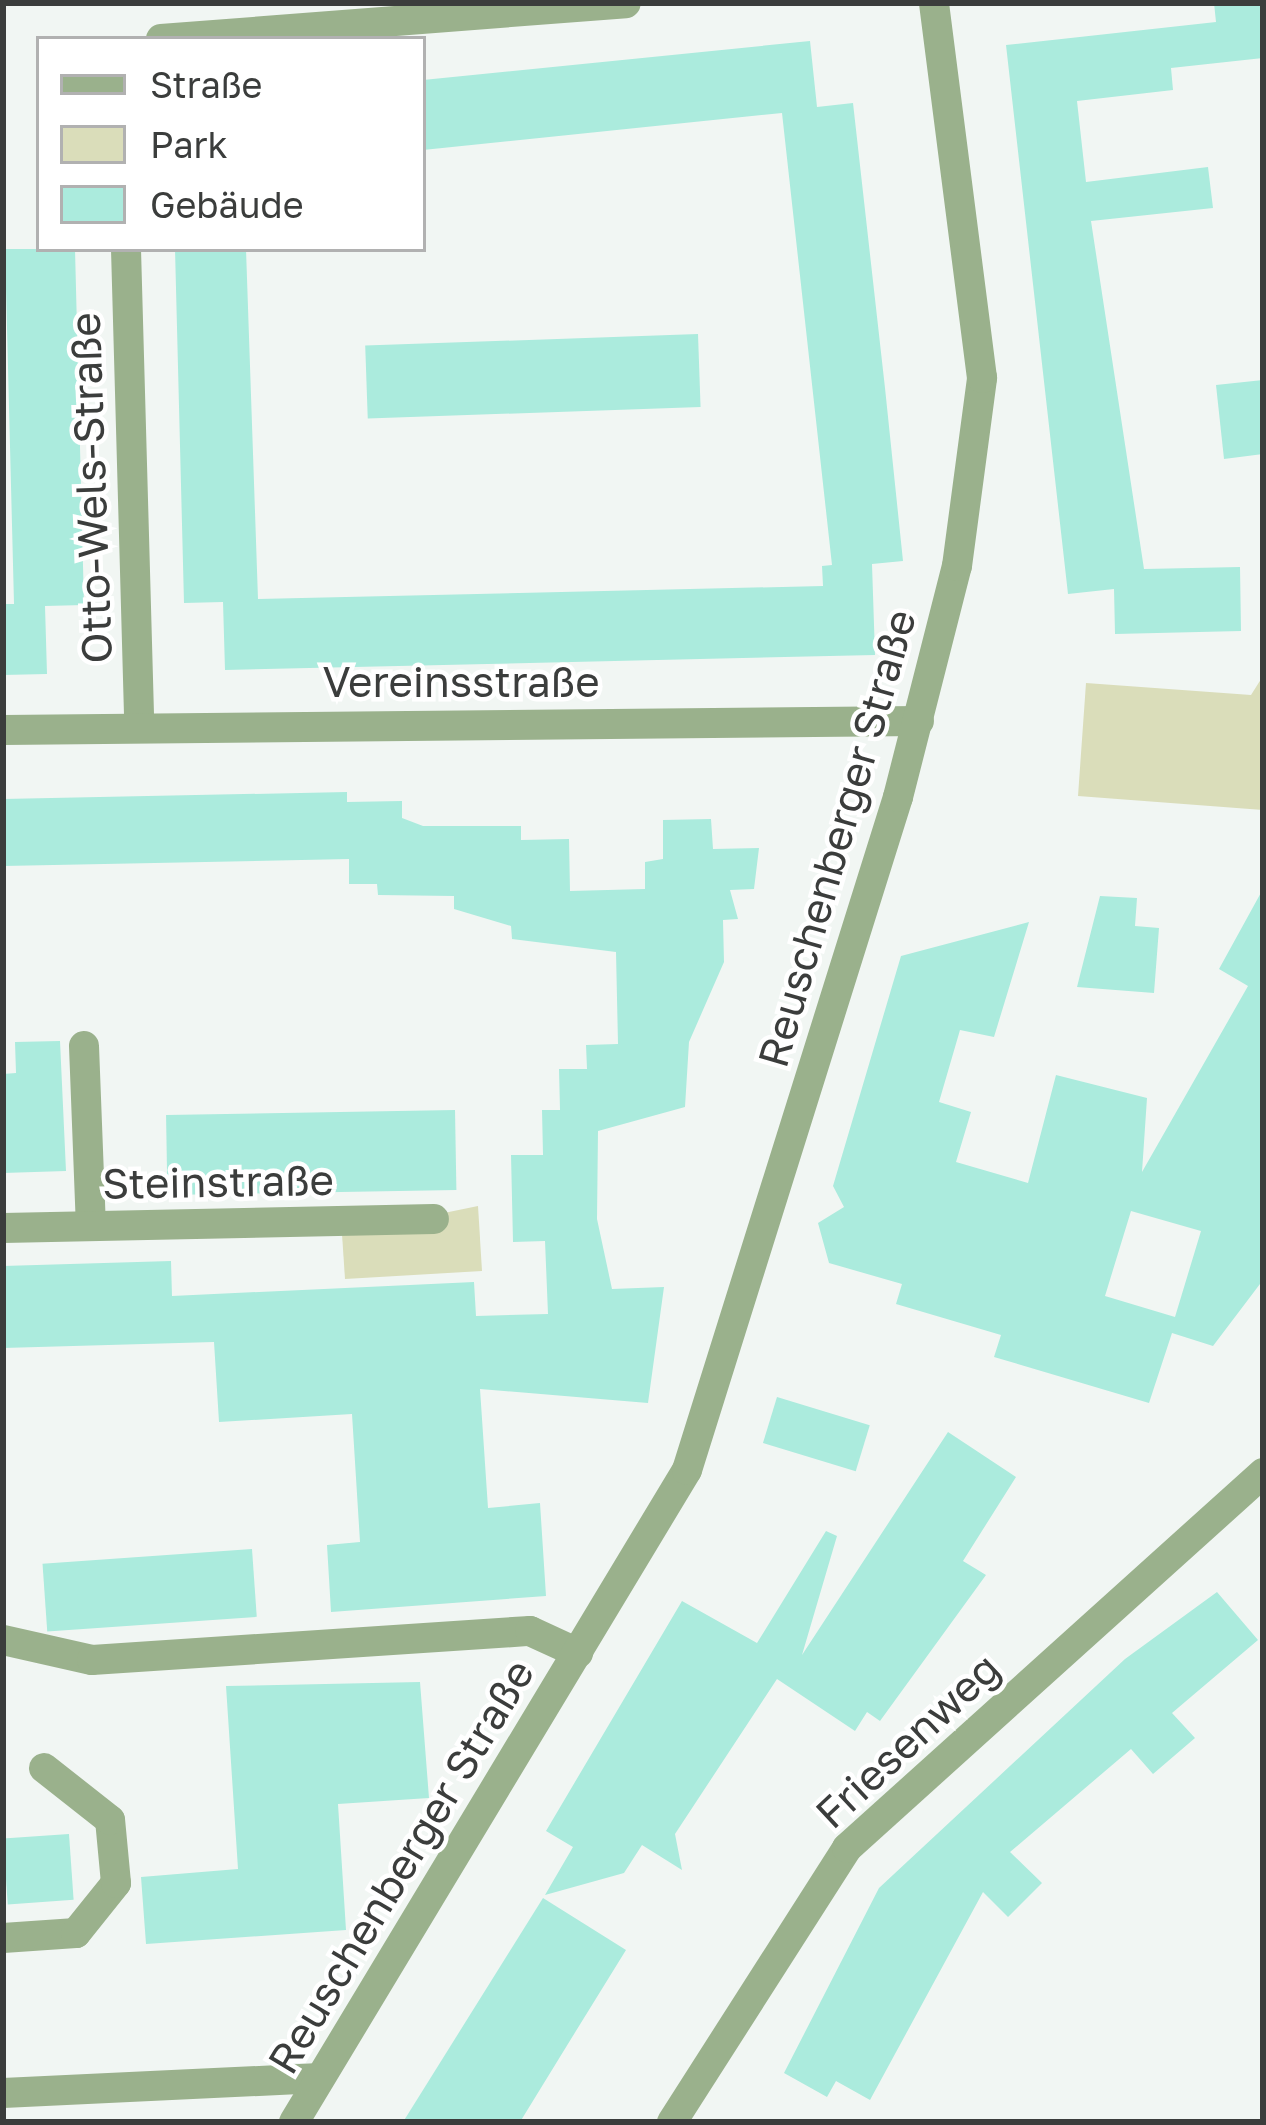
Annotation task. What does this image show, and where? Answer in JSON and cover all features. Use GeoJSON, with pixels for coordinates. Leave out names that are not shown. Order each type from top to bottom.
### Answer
{"type":"FeatureCollection","features":[{"type":"Feature","properties":{"kind":"street"},"geometry":{"type":"LineString","coordinates":[[183,36],[301,15],[626,3]]}},
{"type":"Feature","properties":{"kind":"street","name":"Reuschenberger Straße"},"geometry":{"type":"LineString","coordinates":[[294,2122],[688,1471],[919,721],[957,566],[982,378],[934,3]]}},
{"type":"Feature","properties":{"kind":"street","name":"Otto-Wels-Straße"},"geometry":{"type":"LineString","coordinates":[[126,252],[139,724]]}},
{"type":"Feature","properties":{"kind":"street","name":"Vereinsstraße"},"geometry":{"type":"LineString","coordinates":[[3,730],[139,724],[919,721]]}},
{"type":"Feature","properties":{"kind":"street"},"geometry":{"type":"LineString","coordinates":[[84,1046],[91,1226]]}},
{"type":"Feature","properties":{"kind":"street","name":"Steinstraße"},"geometry":{"type":"LineString","coordinates":[[3,1228],[434,1219]]}},
{"type":"Feature","properties":{"kind":"street","name":"Friesenweg"},"geometry":{"type":"LineString","coordinates":[[672,2122],[847,1848],[1263,1473]]}},
{"type":"Feature","properties":{"kind":"street","name":"Reuschenberger Straße"},"geometry":{"type":"LineString","coordinates":[[3,1640],[92,1660],[530,1631],[578,1653]]}},
{"type":"Feature","properties":{"kind":"street"},"geometry":{"type":"LineString","coordinates":[[3,1938],[76,1933],[116,1883],[110,1820],[44,1768]]}},
{"type":"Feature","properties":{"kind":"street"},"geometry":{"type":"LineString","coordinates":[[3,2093],[320,2078]]}},
{"type":"Feature","properties":{"kind":"green space"},"geometry":{"type":"Polygon","coordinates":[[[1263,676],[1263,810],[1078,796],[1086,683],[1251,695],[1263,676]]]}},
{"type":"Feature","properties":{"kind":"green space"},"geometry":{"type":"Polygon","coordinates":[[[478,1206],[482,1271],[345,1279],[342,1234],[478,1206]]]}},
{"type":"Feature","properties":{"kind":"building"},"geometry":{"type":"Polygon","coordinates":[[[1214,3],[1263,3],[1263,58],[1171,68],[1173,90],[1077,101],[1086,182],[1208,167],[1213,208],[1091,221],[1144,569],[1240,567],[1241,631],[1115,634],[1114,589],[1068,594],[1006,45],[1216,22],[1214,3]]]}},
{"type":"Feature","properties":{"kind":"building"},"geometry":{"type":"Polygon","coordinates":[[[810,41],[817,107],[853,103],[885,388],[903,561],[872,564],[875,655],[225,670],[223,602],[184,603],[175,252],[246,252],[258,599],[823,586],[822,566],[832,565],[782,113],[426,150],[426,80],[810,41]]]}},
{"type":"Feature","properties":{"kind":"building"},"geometry":{"type":"Polygon","coordinates":[[[5,249],[75,252],[84,605],[45,606],[47,674],[3,675],[3,604],[14,604],[5,249]]]}},
{"type":"Feature","properties":{"kind":"building"},"geometry":{"type":"Polygon","coordinates":[[[698,334],[701,407],[368,419],[365,346],[698,334]]]}},
{"type":"Feature","properties":{"kind":"building"},"geometry":{"type":"Polygon","coordinates":[[[1263,380],[1263,454],[1224,459],[1216,385],[1263,380]]]}},
{"type":"Feature","properties":{"kind":"building"},"geometry":{"type":"Polygon","coordinates":[[[347,792],[347,802],[402,801],[402,818],[423,826],[521,826],[521,840],[569,839],[570,891],[645,889],[645,862],[663,859],[663,820],[711,819],[713,849],[759,848],[754,889],[730,890],[738,919],[723,920],[724,962],[689,1042],[685,1107],[598,1131],[597,1219],[612,1289],[664,1287],[648,1403],[480,1389],[488,1508],[540,1503],[546,1596],[331,1612],[327,1545],[360,1542],[352,1414],[219,1422],[214,1342],[3,1348],[3,1266],[171,1261],[172,1296],[474,1282],[476,1316],[548,1314],[545,1241],[513,1242],[511,1155],[543,1155],[542,1110],[560,1110],[559,1069],[587,1069],[586,1045],[618,1044],[616,952],[512,939],[511,926],[454,909],[454,896],[378,895],[377,884],[349,884],[349,859],[3,866],[3,799],[347,792]]]}},
{"type":"Feature","properties":{"kind":"building"},"geometry":{"type":"Polygon","coordinates":[[[1263,889],[1263,1280],[1213,1346],[1172,1333],[1149,1403],[994,1357],[1001,1335],[896,1304],[902,1284],[829,1263],[818,1223],[844,1207],[833,1186],[901,956],[1029,922],[994,1037],[960,1030],[939,1102],[971,1112],[956,1162],[1028,1183],[1056,1075],[1147,1098],[1142,1172],[1248,986],[1219,969],[1263,889]],[[1131,1211],[1105,1296],[1175,1317],[1201,1231],[1131,1211]]]}},
{"type":"Feature","properties":{"kind":"building"},"geometry":{"type":"Polygon","coordinates":[[[1100,896],[1137,898],[1135,926],[1159,928],[1154,993],[1077,987],[1100,896]]]}},
{"type":"Feature","properties":{"kind":"building"},"geometry":{"type":"Polygon","coordinates":[[[60,1041],[66,1171],[3,1173],[3,1074],[16,1073],[15,1042],[60,1041]]]}},
{"type":"Feature","properties":{"kind":"building"},"geometry":{"type":"Polygon","coordinates":[[[455,1110],[456,1190],[167,1195],[166,1115],[455,1110]]]}},
{"type":"Feature","properties":{"kind":"building"},"geometry":{"type":"Polygon","coordinates":[[[777,1397],[870,1425],[856,1471],[763,1443],[777,1397]]]}},
{"type":"Feature","properties":{"kind":"building"},"geometry":{"type":"Polygon","coordinates":[[[948,1432],[1016,1477],[963,1561],[986,1575],[880,1721],[867,1712],[855,1731],[777,1679],[675,1834],[682,1870],[642,1845],[624,1873],[545,1895],[573,1847],[546,1831],[682,1601],[757,1643],[826,1531],[837,1536],[802,1655],[948,1432]]]}},
{"type":"Feature","properties":{"kind":"building"},"geometry":{"type":"Polygon","coordinates":[[[252,1549],[257,1617],[47,1631],[43,1564],[252,1549]]]}},
{"type":"Feature","properties":{"kind":"building"},"geometry":{"type":"Polygon","coordinates":[[[1217,1592],[1258,1640],[1172,1713],[1195,1738],[1153,1774],[1131,1749],[1010,1852],[1042,1883],[1008,1917],[983,1892],[870,2100],[836,2081],[827,2097],[784,2073],[879,1888],[1125,1659],[1217,1592]]]}},
{"type":"Feature","properties":{"kind":"building"},"geometry":{"type":"Polygon","coordinates":[[[420,1682],[429,1798],[338,1804],[346,1930],[146,1944],[141,1877],[238,1869],[226,1686],[420,1682]]]}},
{"type":"Feature","properties":{"kind":"building"},"geometry":{"type":"Polygon","coordinates":[[[69,1834],[74,1900],[8,1904],[3,1839],[69,1834]]]}},
{"type":"Feature","properties":{"kind":"building"},"geometry":{"type":"Polygon","coordinates":[[[543,1898],[626,1950],[520,2122],[403,2122],[543,1898]]]}}]}
